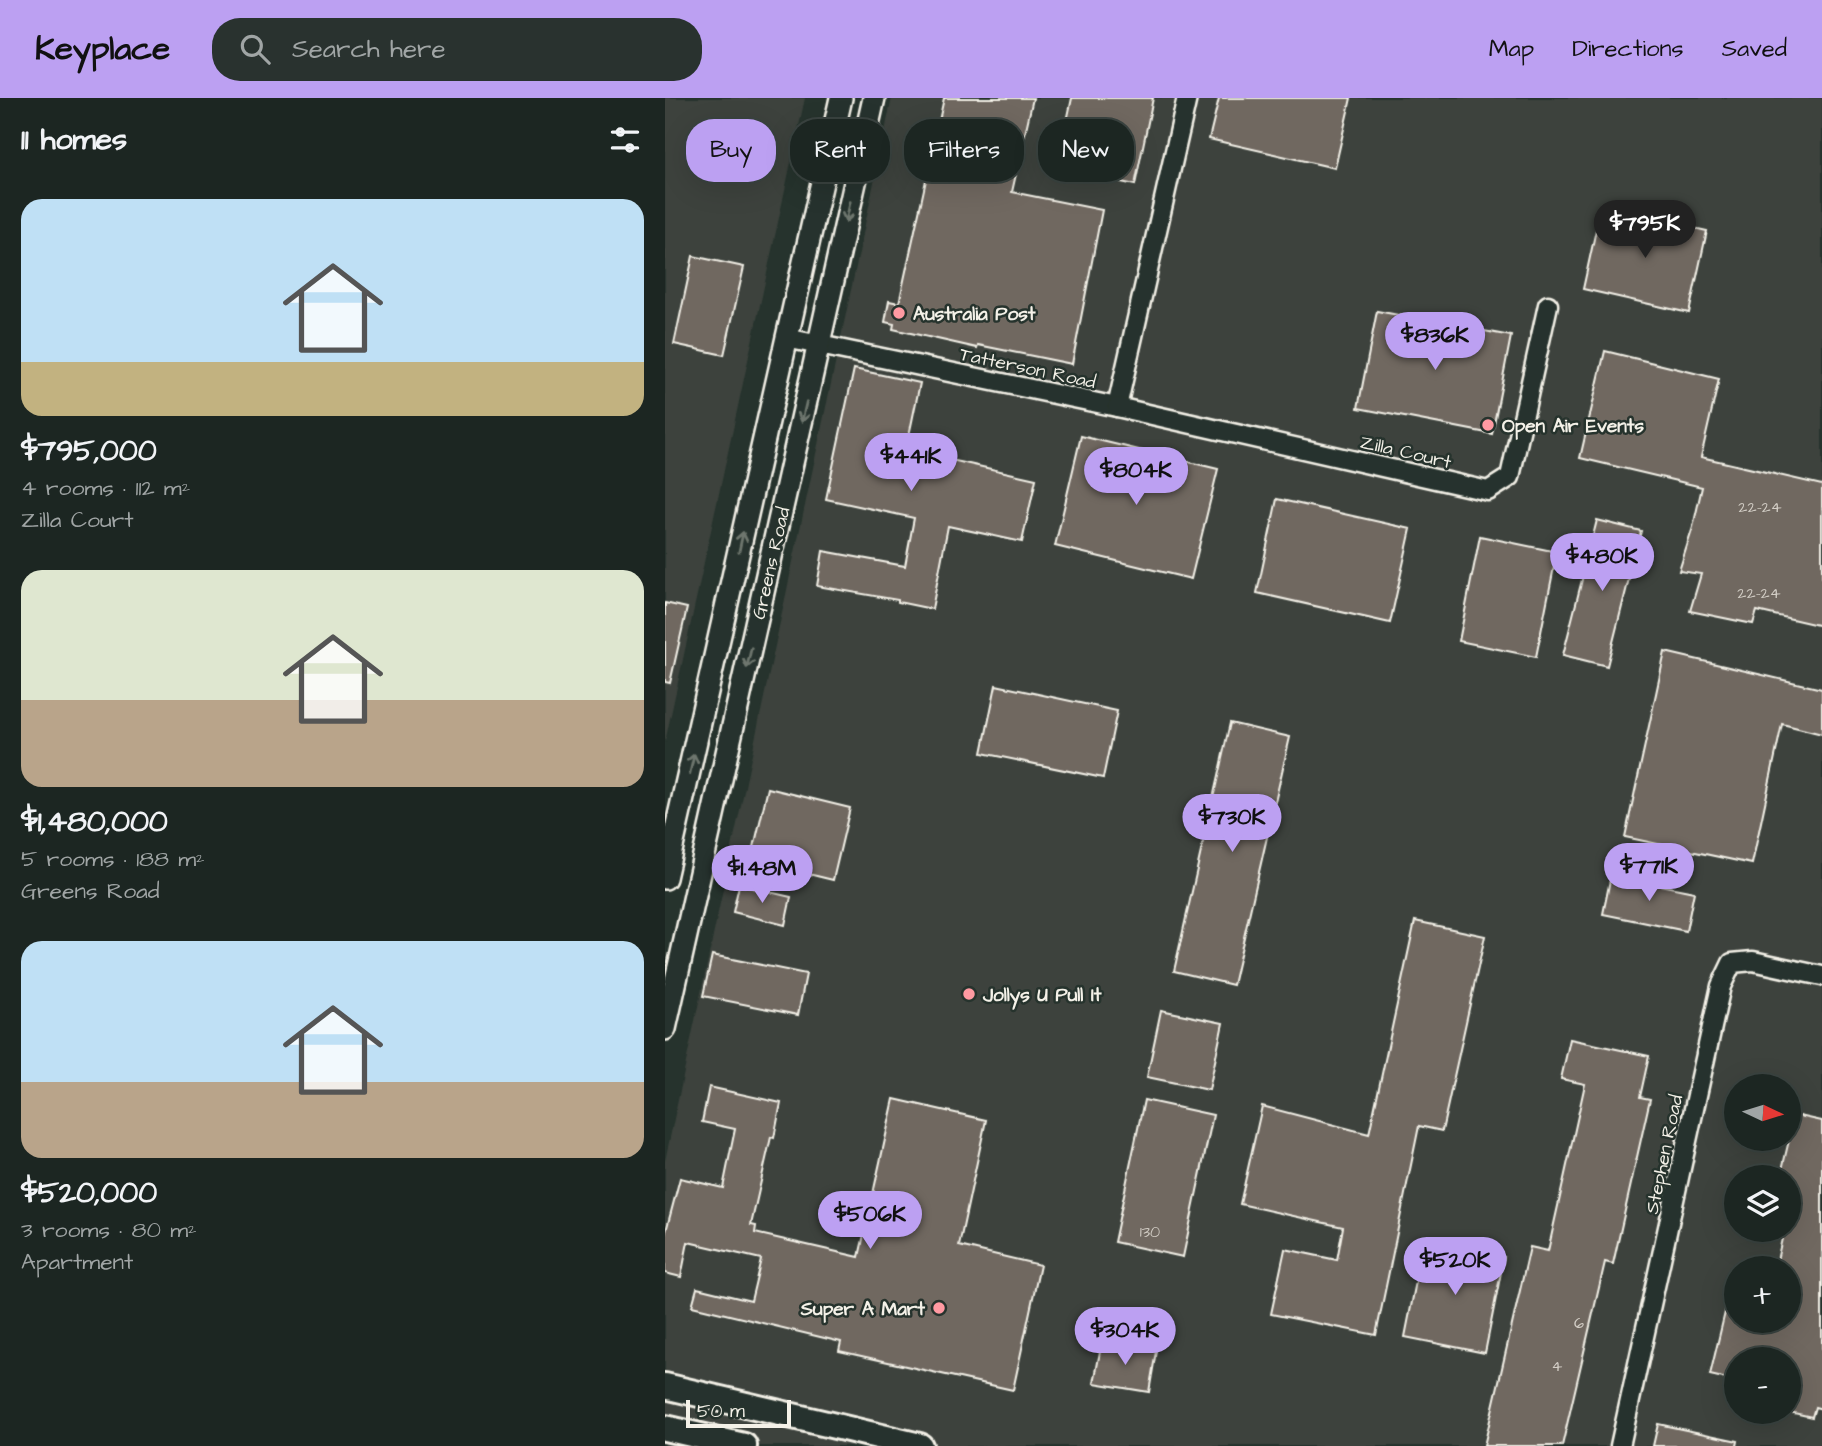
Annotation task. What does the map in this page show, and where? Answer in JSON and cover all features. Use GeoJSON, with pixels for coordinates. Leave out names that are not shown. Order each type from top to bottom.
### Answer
{"type":"FeatureCollection","features":[{"type":"Feature","properties":{"kind":"highway"},"geometry":{"type":"LineString","coordinates":[[665,1386],[920,1446]]}},
{"type":"Feature","properties":{"kind":"highway"},"geometry":{"type":"LineString","coordinates":[[665,1428],[744,1446]]}},
{"type":"Feature","properties":{"kind":"main road","name":"Greens Road"},"geometry":{"type":"LineString","coordinates":[[665,878],[841,98]]}},
{"type":"Feature","properties":{"kind":"main road","name":"Greens Road"},"geometry":{"type":"LineString","coordinates":[[665,1029],[668,999],[874,98]]}},
{"type":"Feature","properties":{"kind":"street","name":"Tatterson Road"},"geometry":{"type":"LineString","coordinates":[[786,338],[1117,407],[1187,98]]}},
{"type":"Feature","properties":{"kind":"street","name":"Zilla Court"},"geometry":{"type":"LineString","coordinates":[[1117,407],[1488,491],[1510,477],[1548,305]]}},
{"type":"Feature","properties":{"kind":"street","name":"Stephen Road"},"geometry":{"type":"LineString","coordinates":[[1620,1446],[1721,986],[1732,962],[1753,961],[1822,976]]}},
{"type":"Feature","properties":{"kind":"shaded area"},"geometry":{"type":"Polygon","coordinates":[[[665,98],[805,98],[800,119],[790,119],[790,167],[665,742],[665,98]]]}},
{"type":"Feature","properties":{"kind":"shaded area"},"geometry":{"type":"Polygon","coordinates":[[[892,98],[1822,98],[1822,1446],[665,1446],[665,1161],[874,182],[890,182],[890,119],[888,119],[892,98]]]}},
{"type":"Feature","properties":{"kind":"building"},"geometry":{"type":"Polygon","coordinates":[[[944,98],[1033,98],[1024,138],[1024,119],[939,119],[944,98]]]}},
{"type":"Feature","properties":{"kind":"building"},"geometry":{"type":"Polygon","coordinates":[[[1072,98],[1153,98],[1135,185],[1121,182],[1134,182],[1134,119],[1068,119],[1072,98]]]}},
{"type":"Feature","properties":{"kind":"building"},"geometry":{"type":"Polygon","coordinates":[[[1219,98],[1351,98],[1335,168],[1209,139],[1219,98]]]}},
{"type":"Feature","properties":{"kind":"building"},"geometry":{"type":"Polygon","coordinates":[[[926,182],[1014,182],[1012,192],[1102,210],[1072,364],[978,345],[977,348],[893,329],[894,324],[885,322],[889,301],[899,303],[926,182]]]}},
{"type":"Feature","properties":{"kind":"building"},"geometry":{"type":"Polygon","coordinates":[[[1601,207],[1707,231],[1689,313],[1583,289],[1601,207]]]}},
{"type":"Feature","properties":{"kind":"building"},"geometry":{"type":"Polygon","coordinates":[[[693,256],[744,267],[724,355],[674,344],[693,256]]]}},
{"type":"Feature","properties":{"kind":"building"},"geometry":{"type":"Polygon","coordinates":[[[1377,311],[1511,336],[1492,434],[1358,408],[1377,311]]]}},
{"type":"Feature","properties":{"kind":"building"},"geometry":{"type":"Polygon","coordinates":[[[1605,351],[1719,379],[1701,457],[1822,485],[1822,626],[1757,611],[1753,624],[1690,611],[1701,574],[1679,571],[1702,487],[1580,458],[1605,351]]]}},
{"type":"Feature","properties":{"kind":"building"},"geometry":{"type":"Polygon","coordinates":[[[854,369],[920,383],[906,450],[1036,479],[1022,542],[948,526],[932,609],[898,600],[817,586],[823,551],[905,566],[914,518],[826,499],[854,369]]]}},
{"type":"Feature","properties":{"kind":"building"},"geometry":{"type":"Polygon","coordinates":[[[1081,436],[1218,469],[1191,579],[1055,546],[1081,436]]]}},
{"type":"Feature","properties":{"kind":"building"},"geometry":{"type":"Polygon","coordinates":[[[1277,499],[1411,529],[1390,623],[1257,593],[1277,499]]]}},
{"type":"Feature","properties":{"kind":"building"},"geometry":{"type":"Polygon","coordinates":[[[1597,520],[1641,531],[1607,666],[1563,655],[1597,520]]]}},
{"type":"Feature","properties":{"kind":"building"},"geometry":{"type":"Polygon","coordinates":[[[1480,536],[1557,552],[1536,657],[1459,641],[1480,536]]]}},
{"type":"Feature","properties":{"kind":"building"},"geometry":{"type":"Polygon","coordinates":[[[665,603],[687,608],[670,683],[665,682],[665,603]]]}},
{"type":"Feature","properties":{"kind":"building"},"geometry":{"type":"Polygon","coordinates":[[[1665,652],[1822,689],[1822,734],[1782,724],[1752,864],[1625,837],[1665,652]]]}},
{"type":"Feature","properties":{"kind":"building"},"geometry":{"type":"Polygon","coordinates":[[[996,685],[1117,711],[1103,778],[982,753],[996,685]]]}},
{"type":"Feature","properties":{"kind":"building"},"geometry":{"type":"Polygon","coordinates":[[[1230,723],[1290,737],[1233,985],[1174,971],[1230,723]]]}},
{"type":"Feature","properties":{"kind":"building"},"geometry":{"type":"Polygon","coordinates":[[[768,788],[850,808],[833,880],[751,860],[768,788]]]}},
{"type":"Feature","properties":{"kind":"building"},"geometry":{"type":"Polygon","coordinates":[[[1611,875],[1694,892],[1686,931],[1603,914],[1611,875]]]}},
{"type":"Feature","properties":{"kind":"building"},"geometry":{"type":"Polygon","coordinates":[[[739,885],[791,897],[785,925],[733,912],[739,885]]]}},
{"type":"Feature","properties":{"kind":"building"},"geometry":{"type":"Polygon","coordinates":[[[1415,921],[1485,936],[1442,1131],[1419,1126],[1376,1335],[1271,1314],[1285,1249],[1337,1260],[1343,1227],[1240,1204],[1262,1106],[1369,1134],[1415,921]]]}},
{"type":"Feature","properties":{"kind":"building"},"geometry":{"type":"Polygon","coordinates":[[[712,955],[806,974],[798,1015],[703,996],[712,955]]]}},
{"type":"Feature","properties":{"kind":"building"},"geometry":{"type":"Polygon","coordinates":[[[1161,1010],[1223,1023],[1209,1090],[1147,1077],[1161,1010]]]}},
{"type":"Feature","properties":{"kind":"building"},"geometry":{"type":"Polygon","coordinates":[[[1570,1039],[1649,1056],[1640,1097],[1650,1099],[1613,1264],[1605,1262],[1562,1446],[1484,1446],[1530,1247],[1548,1251],[1585,1084],[1561,1079],[1570,1039]]]}},
{"type":"Feature","properties":{"kind":"building"},"geometry":{"type":"Polygon","coordinates":[[[709,1087],[781,1103],[751,1225],[756,1226],[755,1233],[859,1257],[894,1099],[986,1120],[959,1246],[1040,1265],[1013,1390],[839,1351],[841,1342],[692,1306],[697,1288],[751,1301],[761,1259],[688,1242],[681,1277],[665,1273],[665,1235],[680,1178],[723,1188],[735,1129],[702,1122],[709,1087]]]}},
{"type":"Feature","properties":{"kind":"building"},"geometry":{"type":"Polygon","coordinates":[[[1144,1100],[1213,1115],[1183,1257],[1114,1242],[1144,1100]]]}},
{"type":"Feature","properties":{"kind":"building"},"geometry":{"type":"Polygon","coordinates":[[[1801,1116],[1822,1121],[1822,1409],[1815,1407],[1812,1417],[1801,1415],[1801,1347],[1724,1347],[1724,1378],[1710,1375],[1724,1316],[1724,1333],[1801,1333],[1801,1256],[1778,1256],[1781,1242],[1801,1242],[1801,1165],[1783,1165],[1786,1152],[1801,1152],[1801,1116]]]}},
{"type":"Feature","properties":{"kind":"building"},"geometry":{"type":"Polygon","coordinates":[[[1424,1241],[1504,1257],[1485,1353],[1405,1337],[1424,1241]]]}},
{"type":"Feature","properties":{"kind":"building"},"geometry":{"type":"Polygon","coordinates":[[[1102,1341],[1156,1351],[1149,1392],[1094,1383],[1102,1341]]]}},
{"type":"Feature","properties":{"kind":"building"},"geometry":{"type":"Polygon","coordinates":[[[1658,1424],[1738,1441],[1737,1446],[1653,1446],[1658,1424]]]}},
{"type":"Feature","properties":{"kind":"place","name":"Australia Post"},"geometry":{"type":"Point","coordinates":[899,313]}},
{"type":"Feature","properties":{"kind":"place","name":"Open Air Events"},"geometry":{"type":"Point","coordinates":[1488,425]}},
{"type":"Feature","properties":{"kind":"place","name":"Jollys U Pull It"},"geometry":{"type":"Point","coordinates":[969,994]}},
{"type":"Feature","properties":{"kind":"place","name":"Super A Mart"},"geometry":{"type":"Point","coordinates":[939,1308]}}]}
